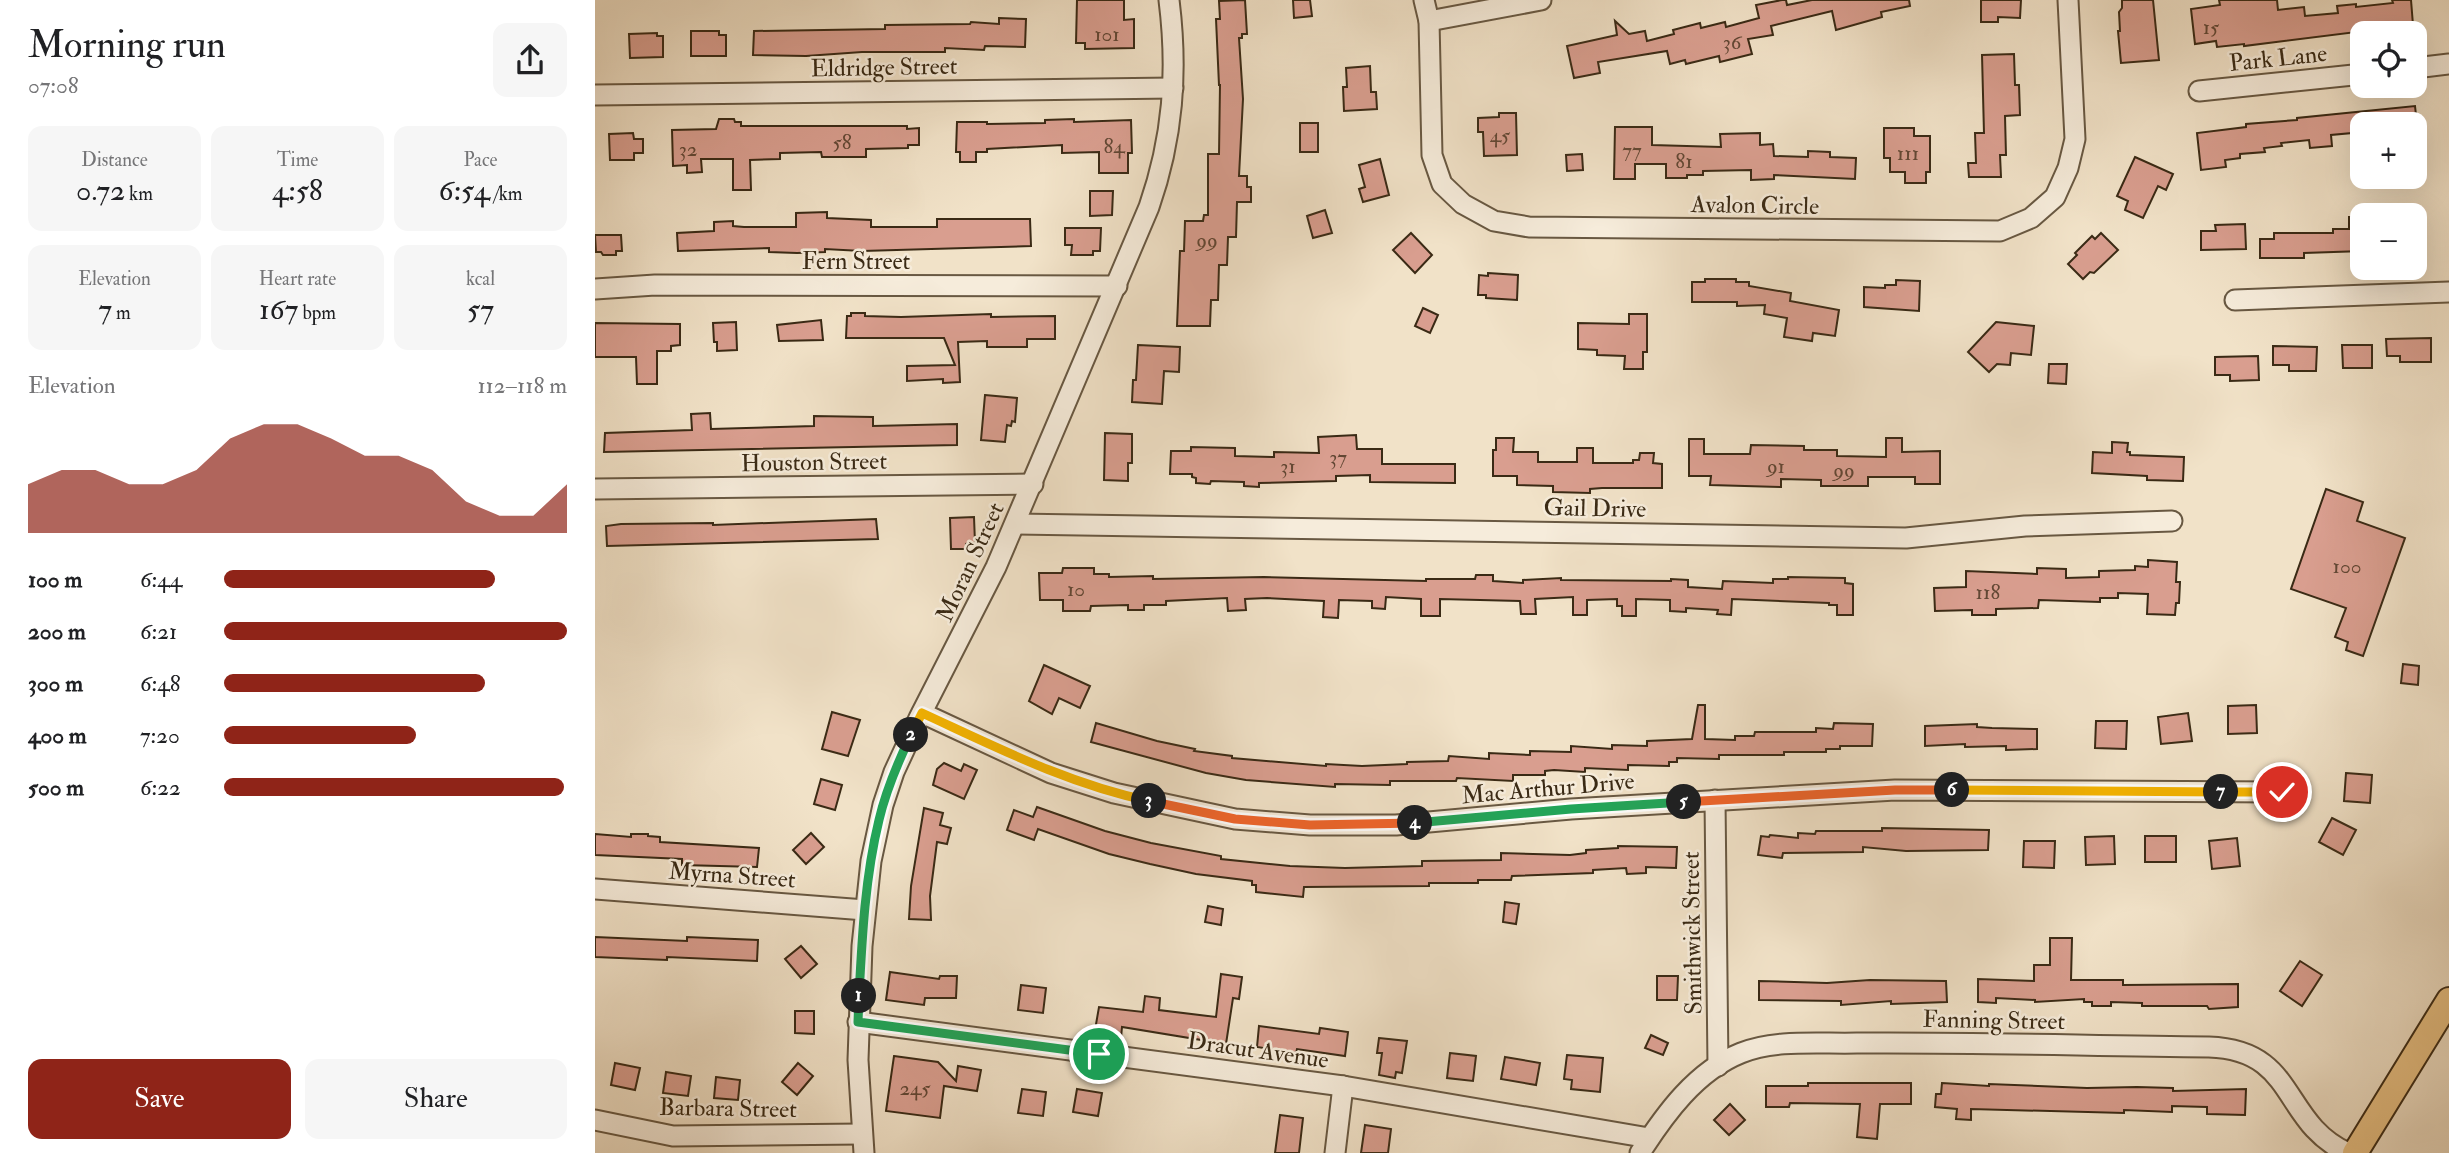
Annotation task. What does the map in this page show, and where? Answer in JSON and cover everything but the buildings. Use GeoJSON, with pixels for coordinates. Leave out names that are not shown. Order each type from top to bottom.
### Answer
{"type":"FeatureCollection","features":[{"type":"Feature","properties":{"kind":"main road"},"geometry":{"type":"LineString","coordinates":[[2355,1153],[2449,1000]]}},
{"type":"Feature","properties":{"kind":"street","name":"Moran Street"},"geometry":{"type":"LineString","coordinates":[[863,1143],[858,1022],[865,910],[874,840],[883,805],[894,772],[1016,524],[1117,286],[1158,181],[1168,142],[1173,88],[1173,36],[1169,0]]}},
{"type":"Feature","properties":{"kind":"street","name":"Avalon Circle"},"geometry":{"type":"LineString","coordinates":[[1425,0],[1429,21],[1432,155],[1442,184],[1463,204],[1494,221],[1529,227],[2000,232],[2031,218],[2055,197],[2068,168],[2075,139],[2068,0]]}},
{"type":"Feature","properties":{"kind":"street"},"geometry":{"type":"LineString","coordinates":[[1429,21],[1541,0]]}},
{"type":"Feature","properties":{"kind":"street"},"geometry":{"type":"LineString","coordinates":[[2427,67],[2449,64]]}},
{"type":"Feature","properties":{"kind":"street","name":"Park Lane"},"geometry":{"type":"LineString","coordinates":[[2199,91],[2350,75]]}},
{"type":"Feature","properties":{"kind":"street","name":"Eldridge Street"},"geometry":{"type":"LineString","coordinates":[[595,95],[1173,88]]}},
{"type":"Feature","properties":{"kind":"street","name":"Fern Street"},"geometry":{"type":"LineString","coordinates":[[595,289],[655,285],[1117,286]]}},
{"type":"Feature","properties":{"kind":"street"},"geometry":{"type":"LineString","coordinates":[[2235,300],[2449,292]]}},
{"type":"Feature","properties":{"kind":"street","name":"Houston Street"},"geometry":{"type":"LineString","coordinates":[[595,489],[1033,484]]}},
{"type":"Feature","properties":{"kind":"street","name":"Gail Drive"},"geometry":{"type":"LineString","coordinates":[[1016,524],[1906,538],[2025,526],[2172,521]]}},
{"type":"Feature","properties":{"kind":"street","name":"Mac Arthur Drive"},"geometry":{"type":"LineString","coordinates":[[922,713],[1051,772],[1114,793],[1235,819],[1310,825],[1396,825],[1571,809],[1895,790],[2282,792]]}},
{"type":"Feature","properties":{"kind":"street","name":"Smithwick Street"},"geometry":{"type":"LineString","coordinates":[[1714,800],[1718,1066]]}},
{"type":"Feature","properties":{"kind":"street","name":"Myrna Street"},"geometry":{"type":"LineString","coordinates":[[595,889],[865,910]]}},
{"type":"Feature","properties":{"kind":"street","name":"Dracut Avenue"},"geometry":{"type":"LineString","coordinates":[[858,1022],[1343,1086],[1645,1145]]}},
{"type":"Feature","properties":{"kind":"street","name":"Fanning Street"},"geometry":{"type":"LineString","coordinates":[[1645,1145],[1676,1103],[1718,1066],[1751,1049],[1785,1045],[1929,1043],[2231,1049],[2250,1054],[2267,1066],[2281,1081],[2312,1129],[2348,1153]]}},
{"type":"Feature","properties":{"kind":"street"},"geometry":{"type":"LineString","coordinates":[[1335,1153],[1343,1086]]}},
{"type":"Feature","properties":{"kind":"street","name":"Barbara Street"},"geometry":{"type":"LineString","coordinates":[[595,1120],[673,1136],[863,1143]]}},
{"type":"Feature","properties":{"kind":"route"},"geometry":{"type":"LineString","coordinates":[[1099,1054],[858,1022],[865,910],[874,840],[894,772],[922,713],[1051,772],[1114,793],[1235,819],[1310,825],[1396,825],[1571,809],[1895,790],[2282,792]]}}]}
